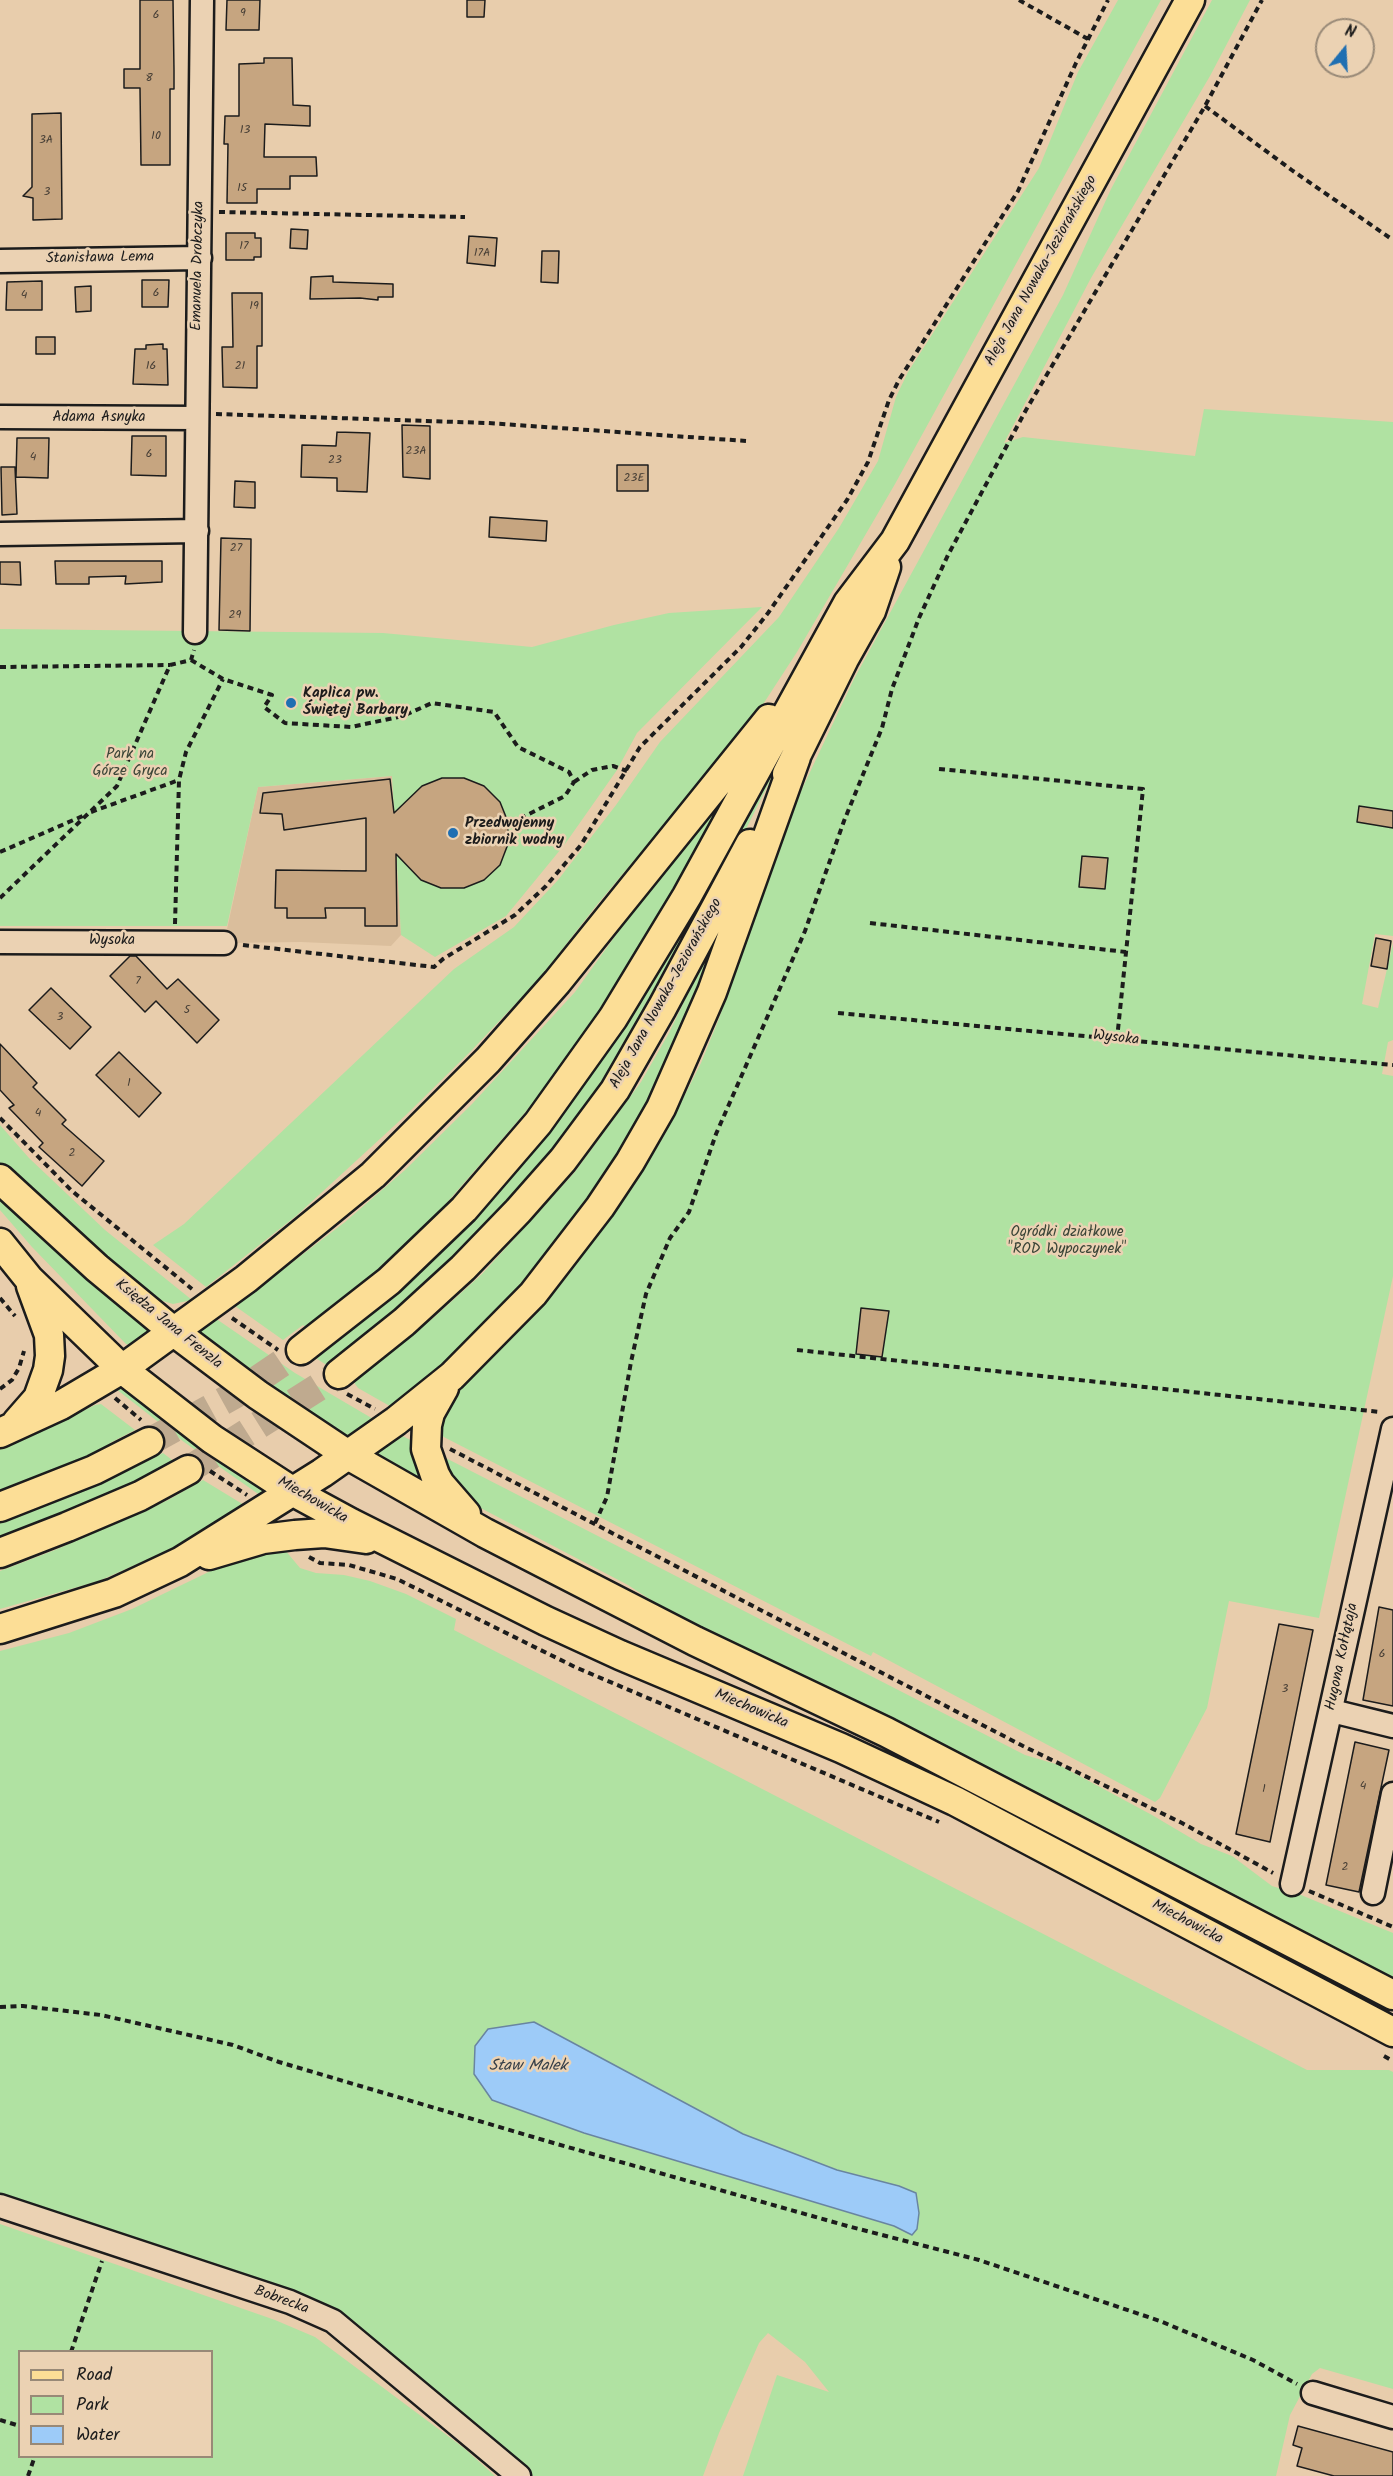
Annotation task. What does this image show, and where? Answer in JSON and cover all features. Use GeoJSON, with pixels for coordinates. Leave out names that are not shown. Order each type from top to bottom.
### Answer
{"type":"FeatureCollection","features":[{"type":"Feature","properties":{"kind":"main road","name":"Aleja Jana Nowaka-Jeziorańskiego"},"geometry":{"type":"LineString","coordinates":[[293,1353],[389,1281],[464,1209],[538,1123],[613,1018],[687,896],[848,603],[895,541],[1190,0]]}},
{"type":"Feature","properties":{"kind":"main road","name":"Aleja Jana Nowaka-Jeziorańskiego"},"geometry":{"type":"LineString","coordinates":[[339,1382],[463,1268],[518,1211],[615,1090],[796,757],[844,659],[871,611],[895,541]]}},
{"type":"Feature","properties":{"kind":"main road"},"geometry":{"type":"LineString","coordinates":[[3,1432],[61,1405],[122,1369],[297,1238],[373,1175],[488,1059],[557,982],[822,650]]}},
{"type":"Feature","properties":{"kind":"main road"},"geometry":{"type":"LineString","coordinates":[[0,1629],[114,1593],[180,1562],[348,1455],[396,1421],[452,1376],[533,1294],[569,1249],[624,1171],[661,1108],[712,992],[796,757]]}},
{"type":"Feature","properties":{"kind":"main road","name":"Księdza Jana Frenzla"},"geometry":{"type":"LineString","coordinates":[[0,1179],[97,1268],[173,1331],[258,1395],[348,1455]]}},
{"type":"Feature","properties":{"kind":"main road"},"geometry":{"type":"LineString","coordinates":[[0,1244],[29,1279],[122,1369]]}},
{"type":"Feature","properties":{"kind":"main road"},"geometry":{"type":"LineString","coordinates":[[3,1432],[38,1398],[48,1370],[49,1335],[29,1279]]}},
{"type":"Feature","properties":{"kind":"main road","name":"Miechowicka"},"geometry":{"type":"LineString","coordinates":[[122,1369],[212,1440],[292,1491],[351,1524],[620,1656],[841,1748],[955,1801],[1393,2032]]}},
{"type":"Feature","properties":{"kind":"main road"},"geometry":{"type":"LineString","coordinates":[[452,1376],[435,1400],[427,1425],[426,1449],[435,1475],[449,1496],[485,1533]]}},
{"type":"Feature","properties":{"kind":"main road"},"geometry":{"type":"LineString","coordinates":[[0,1507],[94,1470],[149,1442]]}},
{"type":"Feature","properties":{"kind":"main road","name":"Miechowicka"},"geometry":{"type":"LineString","coordinates":[[348,1455],[485,1533],[695,1641],[792,1685],[897,1737],[1393,1995]]}},
{"type":"Feature","properties":{"kind":"main road"},"geometry":{"type":"LineString","coordinates":[[0,1552],[140,1496],[188,1470]]}},
{"type":"Feature","properties":{"kind":"main road"},"geometry":{"type":"LineString","coordinates":[[180,1562],[263,1539],[324,1533],[366,1538],[435,1565]]}},
{"type":"Feature","properties":{"kind":"street","name":"Emanuela Drobczyka"},"geometry":{"type":"LineString","coordinates":[[194,642],[202,0]]}},
{"type":"Feature","properties":{"kind":"street","name":"Stanisława Lema"},"geometry":{"type":"LineString","coordinates":[[0,261],[200,258]]}},
{"type":"Feature","properties":{"kind":"street","name":"Adama Asnyka"},"geometry":{"type":"LineString","coordinates":[[0,417],[197,416]]}},
{"type":"Feature","properties":{"kind":"street"},"geometry":{"type":"LineString","coordinates":[[0,534],[197,531]]}},
{"type":"Feature","properties":{"kind":"street","name":"Wysoka"},"geometry":{"type":"LineString","coordinates":[[0,942],[224,943]]}},
{"type":"Feature","properties":{"kind":"street","name":"Hugona Kołłątaja"},"geometry":{"type":"LineString","coordinates":[[1293,1884],[1332,1711],[1389,1421]]}},
{"type":"Feature","properties":{"kind":"street"},"geometry":{"type":"LineString","coordinates":[[1332,1711],[1393,1726]]}},
{"type":"Feature","properties":{"kind":"street"},"geometry":{"type":"LineString","coordinates":[[1373,1893],[1393,1798]]}},
{"type":"Feature","properties":{"kind":"street","name":"Bobrecka"},"geometry":{"type":"LineString","coordinates":[[0,2205],[290,2302],[333,2321],[519,2476]]}},
{"type":"Feature","properties":{"kind":"street"},"geometry":{"type":"LineString","coordinates":[[1313,2392],[1393,2417]]}},
{"type":"Feature","properties":{"kind":"path"},"geometry":{"type":"LineString","coordinates":[[1018,0],[1088,39]]}},
{"type":"Feature","properties":{"kind":"path"},"geometry":{"type":"LineString","coordinates":[[224,943],[434,967],[443,959],[514,915],[546,886],[581,845],[640,747],[741,647],[768,613],[847,500],[868,462],[889,400],[899,380],[1018,191],[1108,0]]}},
{"type":"Feature","properties":{"kind":"path"},"geometry":{"type":"LineString","coordinates":[[595,1522],[607,1497],[631,1362],[646,1294],[669,1238],[689,1212],[716,1134],[801,940],[844,821],[882,728],[892,689],[919,618],[948,555],[1026,410],[1205,106],[1262,0]]}},
{"type":"Feature","properties":{"kind":"path"},"geometry":{"type":"LineString","coordinates":[[1205,106],[1293,171],[1393,240]]}},
{"type":"Feature","properties":{"kind":"path"},"geometry":{"type":"LineString","coordinates":[[200,211],[465,217]]}},
{"type":"Feature","properties":{"kind":"path"},"geometry":{"type":"LineString","coordinates":[[197,416],[488,423],[746,441]]}},
{"type":"Feature","properties":{"kind":"path"},"geometry":{"type":"LineString","coordinates":[[191,660],[194,642]]}},
{"type":"Feature","properties":{"kind":"path"},"geometry":{"type":"LineString","coordinates":[[0,667],[170,665],[191,660],[223,679],[272,695],[264,707],[285,723],[305,726],[351,728],[403,716],[432,703],[494,712],[518,747],[569,772],[574,782]]}},
{"type":"Feature","properties":{"kind":"path"},"geometry":{"type":"LineString","coordinates":[[0,898],[117,786],[170,665]]}},
{"type":"Feature","properties":{"kind":"path"},"geometry":{"type":"LineString","coordinates":[[175,941],[179,780],[186,752],[223,679]]}},
{"type":"Feature","properties":{"kind":"path"},"geometry":{"type":"LineString","coordinates":[[517,820],[564,795],[574,782],[592,771],[613,766],[627,771]]}},
{"type":"Feature","properties":{"kind":"path"},"geometry":{"type":"LineString","coordinates":[[939,769],[1143,789],[1117,1038]]}},
{"type":"Feature","properties":{"kind":"path"},"geometry":{"type":"LineString","coordinates":[[0,852],[89,813],[179,780]]}},
{"type":"Feature","properties":{"kind":"path"},"geometry":{"type":"LineString","coordinates":[[870,923],[1126,952]]}},
{"type":"Feature","properties":{"kind":"path","name":"Wysoka"},"geometry":{"type":"LineString","coordinates":[[838,1013],[1117,1038],[1359,1064],[1393,1065]]}},
{"type":"Feature","properties":{"kind":"path"},"geometry":{"type":"LineString","coordinates":[[0,1118],[72,1191],[211,1304],[293,1353]]}},
{"type":"Feature","properties":{"kind":"path"},"geometry":{"type":"LineString","coordinates":[[0,1298],[20,1323]]}},
{"type":"Feature","properties":{"kind":"path"},"geometry":{"type":"LineString","coordinates":[[0,1389],[12,1380],[19,1368],[25,1346]]}},
{"type":"Feature","properties":{"kind":"path"},"geometry":{"type":"LineString","coordinates":[[797,1350],[1389,1421]]}},
{"type":"Feature","properties":{"kind":"path"},"geometry":{"type":"LineString","coordinates":[[339,1382],[396,1421]]}},
{"type":"Feature","properties":{"kind":"path"},"geometry":{"type":"LineString","coordinates":[[426,1436],[1023,1746],[1182,1823],[1293,1884],[1393,1927]]}},
{"type":"Feature","properties":{"kind":"path"},"geometry":{"type":"LineString","coordinates":[[0,2007],[23,2006],[101,2014],[233,2045],[279,2062],[557,2144],[851,2227],[979,2260],[1160,2321],[1252,2360],[1313,2392]]}},
{"type":"Feature","properties":{"kind":"path"},"geometry":{"type":"LineString","coordinates":[[72,2350],[108,2242]]}},
{"type":"Feature","properties":{"kind":"path"},"geometry":{"type":"LineString","coordinates":[[0,2420],[18,2425]]}},
{"type":"Feature","properties":{"kind":"path"},"geometry":{"type":"LineString","coordinates":[[28,2476],[35,2458]]}},
{"type":"Feature","properties":{"kind":"shaded area"},"geometry":{"type":"Polygon","coordinates":[[[392,776],[401,935],[391,946],[301,942],[224,943],[258,787],[392,776]]]}},
{"type":"Feature","properties":{"kind":"green space"},"geometry":{"type":"Polygon","coordinates":[[[1118,0],[1161,0],[895,484],[797,652],[758,712],[596,906],[539,979],[471,1051],[406,1115],[296,1216],[206,1287],[153,1245],[184,1224],[454,969],[514,927],[558,880],[616,805],[660,742],[779,617],[839,528],[878,461],[896,397],[908,372],[1039,168],[1078,72],[1118,0]]]}},
{"type":"Feature","properties":{"kind":"green space","name":"Ogródki działkowe \"ROD Wypoczynek\""},"geometry":{"type":"Polygon","coordinates":[[[1212,0],[1250,0],[1210,76],[1091,278],[1004,443],[1023,437],[1195,456],[1204,409],[1393,422],[1393,936],[1375,934],[1362,1004],[1378,1008],[1393,943],[1393,1040],[1388,1042],[1382,1074],[1393,1076],[1393,1276],[1319,1618],[1229,1601],[1207,1708],[1160,1798],[1155,1802],[873,1652],[871,1656],[434,1432],[437,1414],[467,1378],[469,1381],[535,1315],[570,1273],[635,1184],[665,1134],[701,1063],[785,830],[854,679],[1063,295],[1111,189],[1212,0]]]}},
{"type":"Feature","properties":{"kind":"green space","name":"Park na Górze Gryca"},"geometry":{"type":"Polygon","coordinates":[[[762,607],[637,733],[617,770],[565,844],[506,916],[435,957],[401,935],[392,776],[258,787],[227,926],[0,926],[0,629],[383,633],[532,647],[669,613],[762,607]]]}},
{"type":"Feature","properties":{"kind":"green space"},"geometry":{"type":"Polygon","coordinates":[[[775,771],[719,883],[643,1022],[596,1093],[548,1155],[455,1257],[398,1309],[328,1366],[311,1355],[400,1289],[473,1222],[550,1132],[661,968],[772,772],[775,771]]]}},
{"type":"Feature","properties":{"kind":"green space"},"geometry":{"type":"Polygon","coordinates":[[[738,777],[743,780],[594,1018],[555,1075],[431,1221],[382,1268],[307,1328],[303,1325],[283,1340],[235,1306],[345,1222],[405,1170],[472,1104],[575,992],[638,904],[738,777]]]}},
{"type":"Feature","properties":{"kind":"green space"},"geometry":{"type":"Polygon","coordinates":[[[721,924],[676,1054],[586,1211],[478,1337],[395,1409],[358,1388],[353,1381],[375,1365],[374,1362],[432,1319],[482,1274],[574,1173],[641,1082],[669,1033],[721,924]]]}},
{"type":"Feature","properties":{"kind":"green space"},"geometry":{"type":"Polygon","coordinates":[[[0,1125],[29,1158],[105,1230],[192,1300],[173,1304],[146,1296],[82,1243],[0,1165],[0,1125]]]}},
{"type":"Feature","properties":{"kind":"green space"},"geometry":{"type":"Polygon","coordinates":[[[0,1193],[152,1332],[132,1346],[126,1344],[32,1247],[0,1210],[0,1193]]]}},
{"type":"Feature","properties":{"kind":"green space"},"geometry":{"type":"Polygon","coordinates":[[[215,1318],[295,1373],[380,1423],[350,1441],[282,1399],[198,1333],[215,1318]]]}},
{"type":"Feature","properties":{"kind":"green space"},"geometry":{"type":"Polygon","coordinates":[[[127,1388],[269,1491],[264,1498],[184,1442],[116,1389],[127,1388]]]}},
{"type":"Feature","properties":{"kind":"green space"},"geometry":{"type":"Polygon","coordinates":[[[101,1404],[135,1430],[110,1443],[109,1449],[0,1492],[0,1448],[101,1404]]]}},
{"type":"Feature","properties":{"kind":"green space"},"geometry":{"type":"Polygon","coordinates":[[[394,1432],[419,1444],[432,1489],[370,1454],[394,1432]]]}},
{"type":"Feature","properties":{"kind":"green space"},"geometry":{"type":"Polygon","coordinates":[[[163,1453],[176,1463],[99,1499],[0,1536],[0,1521],[71,1495],[163,1453]]]}},
{"type":"Feature","properties":{"kind":"green space"},"geometry":{"type":"Polygon","coordinates":[[[436,1453],[1025,1755],[1059,1765],[1201,1844],[1232,1856],[1272,1886],[1301,1895],[1393,1933],[1393,1984],[692,1627],[628,1585],[471,1503],[458,1492],[436,1453]]]}},
{"type":"Feature","properties":{"kind":"green space"},"geometry":{"type":"Polygon","coordinates":[[[203,1480],[249,1508],[171,1549],[99,1581],[0,1609],[0,1571],[55,1550],[168,1500],[203,1480]]]}},
{"type":"Feature","properties":{"kind":"green space"},"geometry":{"type":"Polygon","coordinates":[[[285,1550],[300,1568],[316,1573],[344,1575],[370,1581],[406,1594],[456,1619],[454,1630],[1307,2070],[1389,2070],[1393,2072],[1393,2389],[1320,2368],[1312,2374],[1290,2415],[1276,2476],[743,2476],[777,2375],[829,2392],[805,2362],[768,2333],[759,2343],[719,2433],[703,2476],[531,2476],[480,2432],[322,2310],[0,2202],[0,1651],[69,1633],[132,1609],[221,1566],[285,1550]],[[534,2022],[492,2100],[584,2133],[894,2226],[912,2235],[899,2186],[837,2170],[743,2134],[534,2022]]]}},
{"type":"Feature","properties":{"kind":"green space"},"geometry":{"type":"Polygon","coordinates":[[[0,2224],[275,2320],[315,2337],[464,2448],[495,2476],[0,2476],[0,2224]]]}},
{"type":"Feature","properties":{"kind":"water","name":"Staw Malek"},"geometry":{"type":"Polygon","coordinates":[[[534,2022],[743,2134],[837,2170],[899,2186],[916,2193],[919,2213],[917,2229],[912,2235],[894,2226],[584,2133],[492,2100],[474,2074],[475,2046],[488,2029],[534,2022]]]}},
{"type":"Feature","properties":{"kind":"building"},"geometry":{"type":"Polygon","coordinates":[[[140,0],[173,0],[174,89],[170,89],[170,165],[141,165],[140,88],[124,88],[124,69],[140,69],[140,0]]]}},
{"type":"Feature","properties":{"kind":"building"},"geometry":{"type":"Polygon","coordinates":[[[227,0],[260,0],[259,30],[226,30],[227,0]]]}},
{"type":"Feature","properties":{"kind":"building"},"geometry":{"type":"Polygon","coordinates":[[[467,0],[485,0],[484,17],[467,17],[467,0]]]}},
{"type":"Feature","properties":{"kind":"building"},"geometry":{"type":"Polygon","coordinates":[[[264,58],[292,58],[293,105],[310,106],[310,126],[265,124],[264,157],[316,157],[317,176],[290,176],[290,189],[257,189],[257,203],[227,203],[228,144],[224,144],[225,116],[239,116],[239,64],[264,63],[264,58]]]}},
{"type":"Feature","properties":{"kind":"building"},"geometry":{"type":"Polygon","coordinates":[[[61,113],[62,219],[33,220],[33,198],[23,196],[32,187],[32,114],[61,113]]]}},
{"type":"Feature","properties":{"kind":"building"},"geometry":{"type":"Polygon","coordinates":[[[291,229],[308,230],[307,249],[290,248],[291,229]]]}},
{"type":"Feature","properties":{"kind":"building"},"geometry":{"type":"Polygon","coordinates":[[[226,233],[255,233],[255,238],[261,238],[261,257],[254,257],[254,260],[226,260],[226,233]]]}},
{"type":"Feature","properties":{"kind":"building"},"geometry":{"type":"Polygon","coordinates":[[[469,236],[497,238],[495,266],[467,263],[469,236]]]}},
{"type":"Feature","properties":{"kind":"building"},"geometry":{"type":"Polygon","coordinates":[[[542,251],[559,251],[558,283],[541,282],[542,251]]]}},
{"type":"Feature","properties":{"kind":"building"},"geometry":{"type":"Polygon","coordinates":[[[333,276],[333,282],[393,284],[393,297],[378,297],[378,300],[310,299],[311,277],[333,276]]]}},
{"type":"Feature","properties":{"kind":"building"},"geometry":{"type":"Polygon","coordinates":[[[142,280],[169,280],[168,307],[142,307],[142,280]]]}},
{"type":"Feature","properties":{"kind":"building"},"geometry":{"type":"Polygon","coordinates":[[[42,281],[42,310],[6,310],[7,282],[42,281]]]}},
{"type":"Feature","properties":{"kind":"building"},"geometry":{"type":"Polygon","coordinates":[[[91,286],[91,311],[76,312],[75,287],[91,286]]]}},
{"type":"Feature","properties":{"kind":"building"},"geometry":{"type":"Polygon","coordinates":[[[232,293],[262,293],[262,346],[257,346],[257,388],[223,387],[222,347],[233,347],[232,293]]]}},
{"type":"Feature","properties":{"kind":"building"},"geometry":{"type":"Polygon","coordinates":[[[36,337],[55,337],[55,354],[36,354],[36,337]]]}},
{"type":"Feature","properties":{"kind":"building"},"geometry":{"type":"Polygon","coordinates":[[[163,344],[163,349],[167,349],[168,385],[133,384],[135,349],[146,349],[146,345],[163,344]]]}},
{"type":"Feature","properties":{"kind":"building"},"geometry":{"type":"Polygon","coordinates":[[[402,425],[430,426],[430,479],[403,477],[402,425]]]}},
{"type":"Feature","properties":{"kind":"building"},"geometry":{"type":"Polygon","coordinates":[[[337,432],[370,433],[367,492],[337,491],[337,478],[301,477],[302,445],[336,446],[337,432]]]}},
{"type":"Feature","properties":{"kind":"building"},"geometry":{"type":"Polygon","coordinates":[[[132,436],[166,436],[166,476],[131,475],[132,436]]]}},
{"type":"Feature","properties":{"kind":"building"},"geometry":{"type":"Polygon","coordinates":[[[17,438],[49,438],[48,478],[16,477],[17,438]]]}},
{"type":"Feature","properties":{"kind":"building"},"geometry":{"type":"Polygon","coordinates":[[[617,465],[648,465],[648,491],[617,491],[617,465]]]}},
{"type":"Feature","properties":{"kind":"building"},"geometry":{"type":"Polygon","coordinates":[[[1,467],[15,467],[17,514],[2,515],[1,467]]]}},
{"type":"Feature","properties":{"kind":"building"},"geometry":{"type":"Polygon","coordinates":[[[235,481],[255,482],[255,508],[234,507],[235,481]]]}},
{"type":"Feature","properties":{"kind":"building"},"geometry":{"type":"Polygon","coordinates":[[[490,517],[547,521],[546,541],[489,537],[490,517]]]}},
{"type":"Feature","properties":{"kind":"building"},"geometry":{"type":"Polygon","coordinates":[[[221,538],[251,539],[250,631],[219,630],[221,538]]]}},
{"type":"Feature","properties":{"kind":"building"},"geometry":{"type":"Polygon","coordinates":[[[55,561],[162,561],[162,582],[125,584],[126,576],[89,577],[89,584],[56,584],[55,561]]]}},
{"type":"Feature","properties":{"kind":"building"},"geometry":{"type":"Polygon","coordinates":[[[0,562],[20,562],[21,585],[0,584],[0,562]]]}},
{"type":"Feature","properties":{"kind":"building"},"geometry":{"type":"Polygon","coordinates":[[[442,778],[464,778],[484,786],[500,802],[508,822],[508,844],[500,865],[484,880],[464,888],[441,888],[421,880],[396,854],[397,926],[365,926],[365,908],[325,908],[326,918],[287,918],[287,908],[275,908],[276,870],[366,871],[366,818],[284,830],[282,814],[260,813],[263,793],[390,779],[394,813],[422,786],[442,778]]]}},
{"type":"Feature","properties":{"kind":"building"},"geometry":{"type":"Polygon","coordinates":[[[1359,806],[1393,811],[1393,828],[1357,822],[1359,806]]]}},
{"type":"Feature","properties":{"kind":"building"},"geometry":{"type":"Polygon","coordinates":[[[1082,856],[1108,858],[1105,889],[1079,887],[1082,856]]]}},
{"type":"Feature","properties":{"kind":"building"},"geometry":{"type":"Polygon","coordinates":[[[1376,938],[1391,941],[1387,969],[1371,966],[1376,938]]]}},
{"type":"Feature","properties":{"kind":"building"},"geometry":{"type":"Polygon","coordinates":[[[130,956],[136,956],[167,989],[178,979],[219,1020],[197,1043],[156,1001],[145,1012],[110,976],[130,956]]]}},
{"type":"Feature","properties":{"kind":"building"},"geometry":{"type":"Polygon","coordinates":[[[51,988],[91,1027],[70,1049],[29,1010],[51,988]]]}},
{"type":"Feature","properties":{"kind":"building"},"geometry":{"type":"Polygon","coordinates":[[[0,1044],[37,1083],[33,1087],[66,1120],[62,1124],[104,1161],[82,1186],[39,1147],[43,1143],[9,1108],[14,1105],[0,1090],[0,1044]]]}},
{"type":"Feature","properties":{"kind":"building"},"geometry":{"type":"Polygon","coordinates":[[[119,1052],[161,1093],[139,1117],[96,1075],[119,1052]]]}},
{"type":"Feature","properties":{"kind":"building"},"geometry":{"type":"Polygon","coordinates":[[[861,1308],[889,1311],[882,1357],[856,1354],[861,1308]]]}},
{"type":"Feature","properties":{"kind":"building"},"geometry":{"type":"Polygon","coordinates":[[[1379,1607],[1393,1610],[1393,1706],[1363,1700],[1379,1607]]]}},
{"type":"Feature","properties":{"kind":"building"},"geometry":{"type":"Polygon","coordinates":[[[1279,1624],[1313,1630],[1270,1842],[1236,1834],[1279,1624]]]}},
{"type":"Feature","properties":{"kind":"building"},"geometry":{"type":"Polygon","coordinates":[[[1355,1742],[1389,1750],[1359,1892],[1326,1885],[1355,1742]]]}},
{"type":"Feature","properties":{"kind":"building"},"geometry":{"type":"Polygon","coordinates":[[[1298,2426],[1393,2452],[1393,2476],[1334,2476],[1297,2466],[1302,2448],[1293,2445],[1298,2426]]]}},
{"type":"Feature","properties":{"kind":"tunnel"},"geometry":{"type":"LineString","coordinates":[[149,1442],[236,1394],[301,1350]]}},
{"type":"Feature","properties":{"kind":"tunnel"},"geometry":{"type":"LineString","coordinates":[[188,1470],[339,1374]]}},
{"type":"Feature","properties":{"kind":"place","name":"Kaplica pw. Świętej Barbary"},"geometry":{"type":"Point","coordinates":[291,703]}},
{"type":"Feature","properties":{"kind":"place","name":"Przedwojenny zbiornik wodny"},"geometry":{"type":"Point","coordinates":[453,833]}}]}
